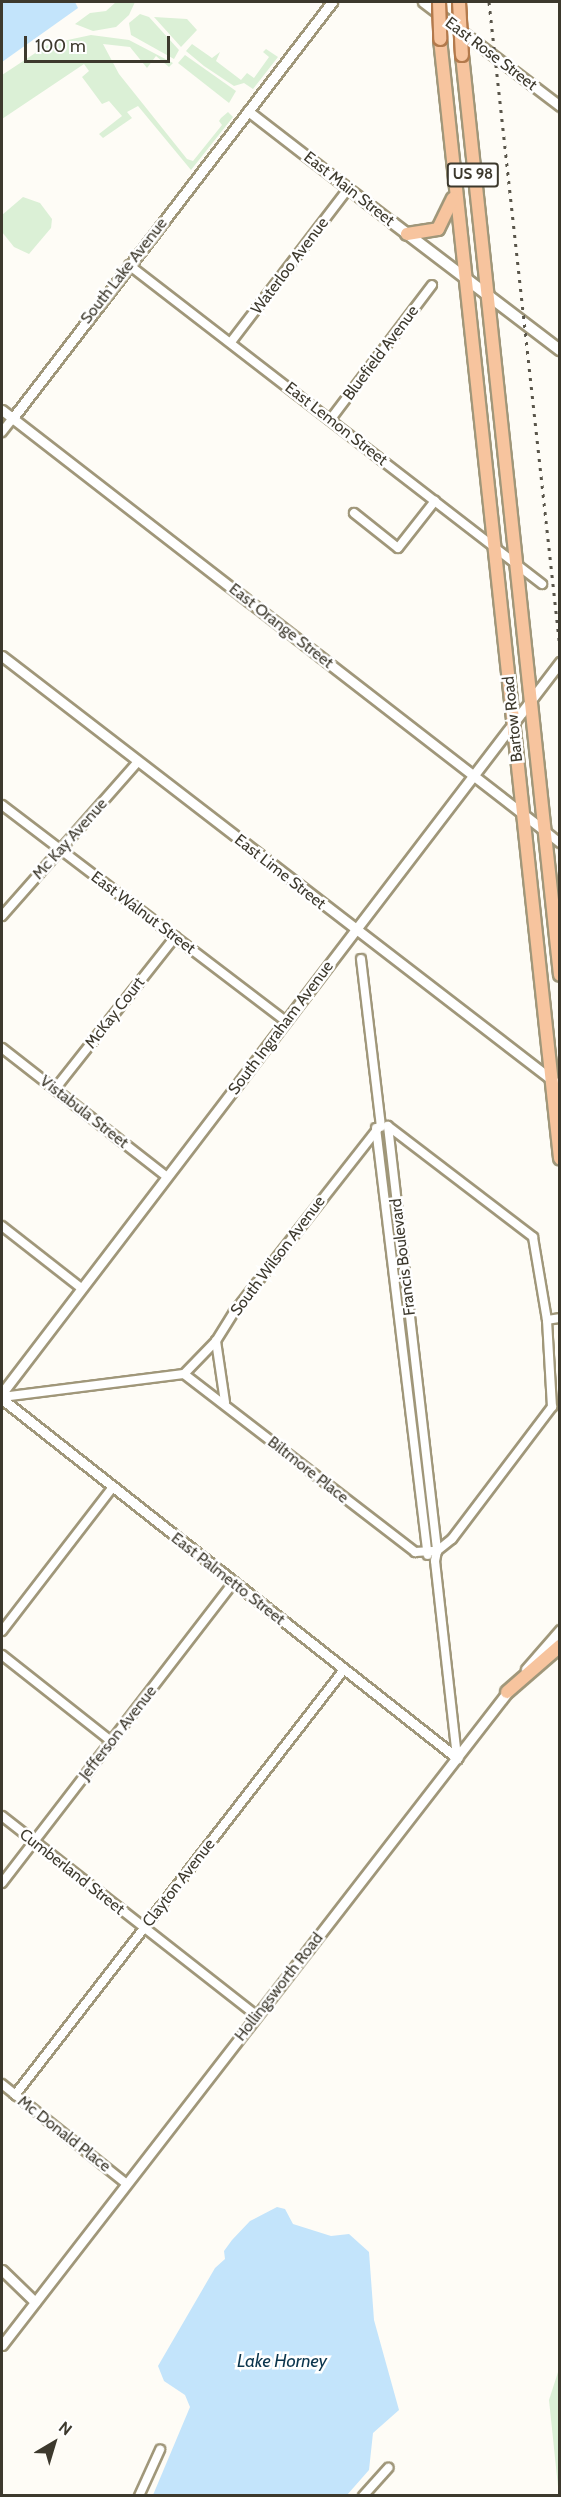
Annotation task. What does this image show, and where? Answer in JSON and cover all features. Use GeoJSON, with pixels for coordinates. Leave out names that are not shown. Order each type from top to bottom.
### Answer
{"type":"FeatureCollection","features":[{"type":"Feature","properties":{"kind":"main road","name":"US 98"},"geometry":{"type":"LineString","coordinates":[[439,2],[440,39],[465,278]]}},
{"type":"Feature","properties":{"kind":"main road","name":"US 98"},"geometry":{"type":"LineString","coordinates":[[459,2],[462,55],[488,295]]}},
{"type":"Feature","properties":{"kind":"main road"},"geometry":{"type":"LineString","coordinates":[[407,234],[438,229],[450,212],[455,191]]}},
{"type":"Feature","properties":{"kind":"main road","name":"East Main Street"},"geometry":{"type":"LineString","coordinates":[[393,223],[560,350]]}},
{"type":"Feature","properties":{"kind":"main road","name":"Bartow Road"},"geometry":{"type":"LineString","coordinates":[[465,278],[513,724],[555,1082],[560,1159]]}},
{"type":"Feature","properties":{"kind":"main road","name":"Bartow Road"},"geometry":{"type":"LineString","coordinates":[[488,295],[529,701],[560,975]]}},
{"type":"Feature","properties":{"kind":"main road"},"geometry":{"type":"LineString","coordinates":[[507,1692],[560,1646]]}},
{"type":"Feature","properties":{"kind":"street"},"geometry":{"type":"LineString","coordinates":[[248,111],[332,2]]}},
{"type":"Feature","properties":{"kind":"street","name":"East Rose Street"},"geometry":{"type":"LineString","coordinates":[[423,2],[560,106]]}},
{"type":"Feature","properties":{"kind":"street","name":"East Main Street"},"geometry":{"type":"LineString","coordinates":[[248,111],[393,223]]}},
{"type":"Feature","properties":{"kind":"street","name":"South Lake Avenue"},"geometry":{"type":"LineString","coordinates":[[2,432],[248,111]]}},
{"type":"Feature","properties":{"kind":"street","name":"Waterloo Avenue"},"geometry":{"type":"LineString","coordinates":[[231,342],[348,189]]}},
{"type":"Feature","properties":{"kind":"street","name":"East Lemon Street"},"geometry":{"type":"LineString","coordinates":[[129,265],[542,584]]}},
{"type":"Feature","properties":{"kind":"street","name":"Bluefield Avenue"},"geometry":{"type":"LineString","coordinates":[[330,420],[432,285]]}},
{"type":"Feature","properties":{"kind":"street","name":"East Orange Street"},"geometry":{"type":"LineString","coordinates":[[2,410],[560,843]]}},
{"type":"Feature","properties":{"kind":"street"},"geometry":{"type":"LineString","coordinates":[[354,513],[398,548],[435,501]]}},
{"type":"Feature","properties":{"kind":"street","name":"East Lime Street"},"geometry":{"type":"LineString","coordinates":[[2,656],[555,1082]]}},
{"type":"Feature","properties":{"kind":"street","name":"South Ingraham Avenue"},"geometry":{"type":"LineString","coordinates":[[2,1396],[81,1288],[560,662]]}},
{"type":"Feature","properties":{"kind":"street","name":"Mc Kay Avenue"},"geometry":{"type":"LineString","coordinates":[[2,916],[138,762]]}},
{"type":"Feature","properties":{"kind":"street","name":"East Walnut Street"},"geometry":{"type":"LineString","coordinates":[[2,805],[286,1021]]}},
{"type":"Feature","properties":{"kind":"street","name":"McKay Court"},"geometry":{"type":"LineString","coordinates":[[55,1089],[175,937]]}},
{"type":"Feature","properties":{"kind":"street","name":"Francis Boulevard"},"geometry":{"type":"LineString","coordinates":[[361,958],[382,1127],[404,1270],[438,1551],[435,1561],[457,1758]]}},
{"type":"Feature","properties":{"kind":"street","name":"Vistabula Street"},"geometry":{"type":"LineString","coordinates":[[2,1048],[167,1177]]}},
{"type":"Feature","properties":{"kind":"street"},"geometry":{"type":"LineString","coordinates":[[382,1127],[520,1227],[535,1243],[547,1320],[552,1407],[452,1539],[438,1551],[426,1553]]}},
{"type":"Feature","properties":{"kind":"street","name":"Francis Boulevard"},"geometry":{"type":"LineString","coordinates":[[382,1127],[393,1271],[426,1553]]}},
{"type":"Feature","properties":{"kind":"street","name":"South Wilson Avenue"},"geometry":{"type":"LineString","coordinates":[[216,1341],[382,1127]]}},
{"type":"Feature","properties":{"kind":"street"},"geometry":{"type":"LineString","coordinates":[[2,1226],[81,1288]]}},
{"type":"Feature","properties":{"kind":"street"},"geometry":{"type":"LineString","coordinates":[[393,1271],[404,1270]]}},
{"type":"Feature","properties":{"kind":"street"},"geometry":{"type":"LineString","coordinates":[[547,1320],[560,1318]]}},
{"type":"Feature","properties":{"kind":"street"},"geometry":{"type":"LineString","coordinates":[[2,1396],[184,1374],[216,1341]]}},
{"type":"Feature","properties":{"kind":"street"},"geometry":{"type":"LineString","coordinates":[[216,1341],[225,1402]]}},
{"type":"Feature","properties":{"kind":"street","name":"Biltmore Place"},"geometry":{"type":"LineString","coordinates":[[184,1374],[225,1402],[415,1552],[426,1553]]}},
{"type":"Feature","properties":{"kind":"street","name":"East Palmetto Street"},"geometry":{"type":"LineString","coordinates":[[2,1396],[112,1488],[457,1758]]}},
{"type":"Feature","properties":{"kind":"street"},"geometry":{"type":"LineString","coordinates":[[409,1412],[421,1410]]}},
{"type":"Feature","properties":{"kind":"street"},"geometry":{"type":"LineString","coordinates":[[2,1631],[112,1488]]}},
{"type":"Feature","properties":{"kind":"street"},"geometry":{"type":"LineString","coordinates":[[426,1553],[435,1561]]}},
{"type":"Feature","properties":{"kind":"street","name":"Jefferson Avenue"},"geometry":{"type":"LineString","coordinates":[[2,1883],[233,1583]]}},
{"type":"Feature","properties":{"kind":"street","name":"Hollingsworth Road"},"geometry":{"type":"LineString","coordinates":[[2,2345],[507,1692],[560,1630]]}},
{"type":"Feature","properties":{"kind":"street"},"geometry":{"type":"LineString","coordinates":[[2,1655],[111,1741]]}},
{"type":"Feature","properties":{"kind":"street","name":"Clayton Avenue"},"geometry":{"type":"LineString","coordinates":[[15,2095],[343,1671]]}},
{"type":"Feature","properties":{"kind":"street","name":"Cumberland Street"},"geometry":{"type":"LineString","coordinates":[[2,1816],[257,2016]]}},
{"type":"Feature","properties":{"kind":"street","name":"Mc Donald Place"},"geometry":{"type":"LineString","coordinates":[[2,2084],[127,2184]]}},
{"type":"Feature","properties":{"kind":"street"},"geometry":{"type":"LineString","coordinates":[[2,2270],[35,2302]]}},
{"type":"Feature","properties":{"kind":"street"},"geometry":{"type":"LineString","coordinates":[[139,2496],[160,2450]]}},
{"type":"Feature","properties":{"kind":"street"},"geometry":{"type":"LineString","coordinates":[[363,2496],[388,2468]]}},
{"type":"Feature","properties":{"kind":"green space"},"geometry":{"type":"Polygon","coordinates":[[[116,2],[135,2],[129,15],[116,27],[93,31],[75,24],[90,13],[106,11],[116,2]]]}},
{"type":"Feature","properties":{"kind":"green space"},"geometry":{"type":"Polygon","coordinates":[[[140,14],[149,17],[179,50],[174,59],[131,35],[129,23],[140,14]]]}},
{"type":"Feature","properties":{"kind":"green space"},"geometry":{"type":"Polygon","coordinates":[[[154,17],[187,19],[197,30],[181,47],[154,17]]]}},
{"type":"Feature","properties":{"kind":"green space"},"geometry":{"type":"Polygon","coordinates":[[[91,35],[129,40],[173,63],[169,67],[156,56],[147,68],[130,47],[103,44],[119,74],[187,159],[193,161],[222,125],[219,121],[221,118],[228,112],[233,117],[191,170],[138,106],[127,112],[132,118],[103,138],[99,134],[122,116],[109,101],[102,104],[82,77],[89,71],[84,64],[2,119],[2,75],[49,44],[91,35]]]}},
{"type":"Feature","properties":{"kind":"green space"},"geometry":{"type":"Polygon","coordinates":[[[192,44],[212,58],[220,52],[216,61],[241,80],[247,73],[254,78],[269,57],[263,52],[266,49],[278,57],[253,89],[244,83],[234,86],[204,66],[186,51],[192,44]]]}},
{"type":"Feature","properties":{"kind":"green space"},"geometry":{"type":"Polygon","coordinates":[[[185,55],[236,91],[229,103],[178,63],[185,55]]]}},
{"type":"Feature","properties":{"kind":"green space"},"geometry":{"type":"Polygon","coordinates":[[[23,197],[40,203],[52,219],[51,228],[29,254],[14,247],[2,232],[2,215],[23,197]]]}},
{"type":"Feature","properties":{"kind":"green space"},"geometry":{"type":"Polygon","coordinates":[[[559,2369],[560,2495],[559,2496],[549,2400],[559,2369]]]}},
{"type":"Feature","properties":{"kind":"water"},"geometry":{"type":"Polygon","coordinates":[[[2,2],[75,2],[78,8],[2,62],[2,2]]]}},
{"type":"Feature","properties":{"kind":"water","name":"Lake Horney"},"geometry":{"type":"Polygon","coordinates":[[[277,2207],[285,2209],[293,2224],[331,2236],[349,2234],[369,2252],[374,2320],[399,2410],[373,2433],[369,2470],[347,2495],[153,2495],[190,2407],[185,2395],[164,2381],[158,2366],[215,2268],[225,2259],[224,2251],[232,2240],[250,2221],[277,2207]]]}},
{"type":"Feature","properties":{"kind":"railway"},"geometry":{"type":"LineString","coordinates":[[489,2],[560,648]]}}]}
